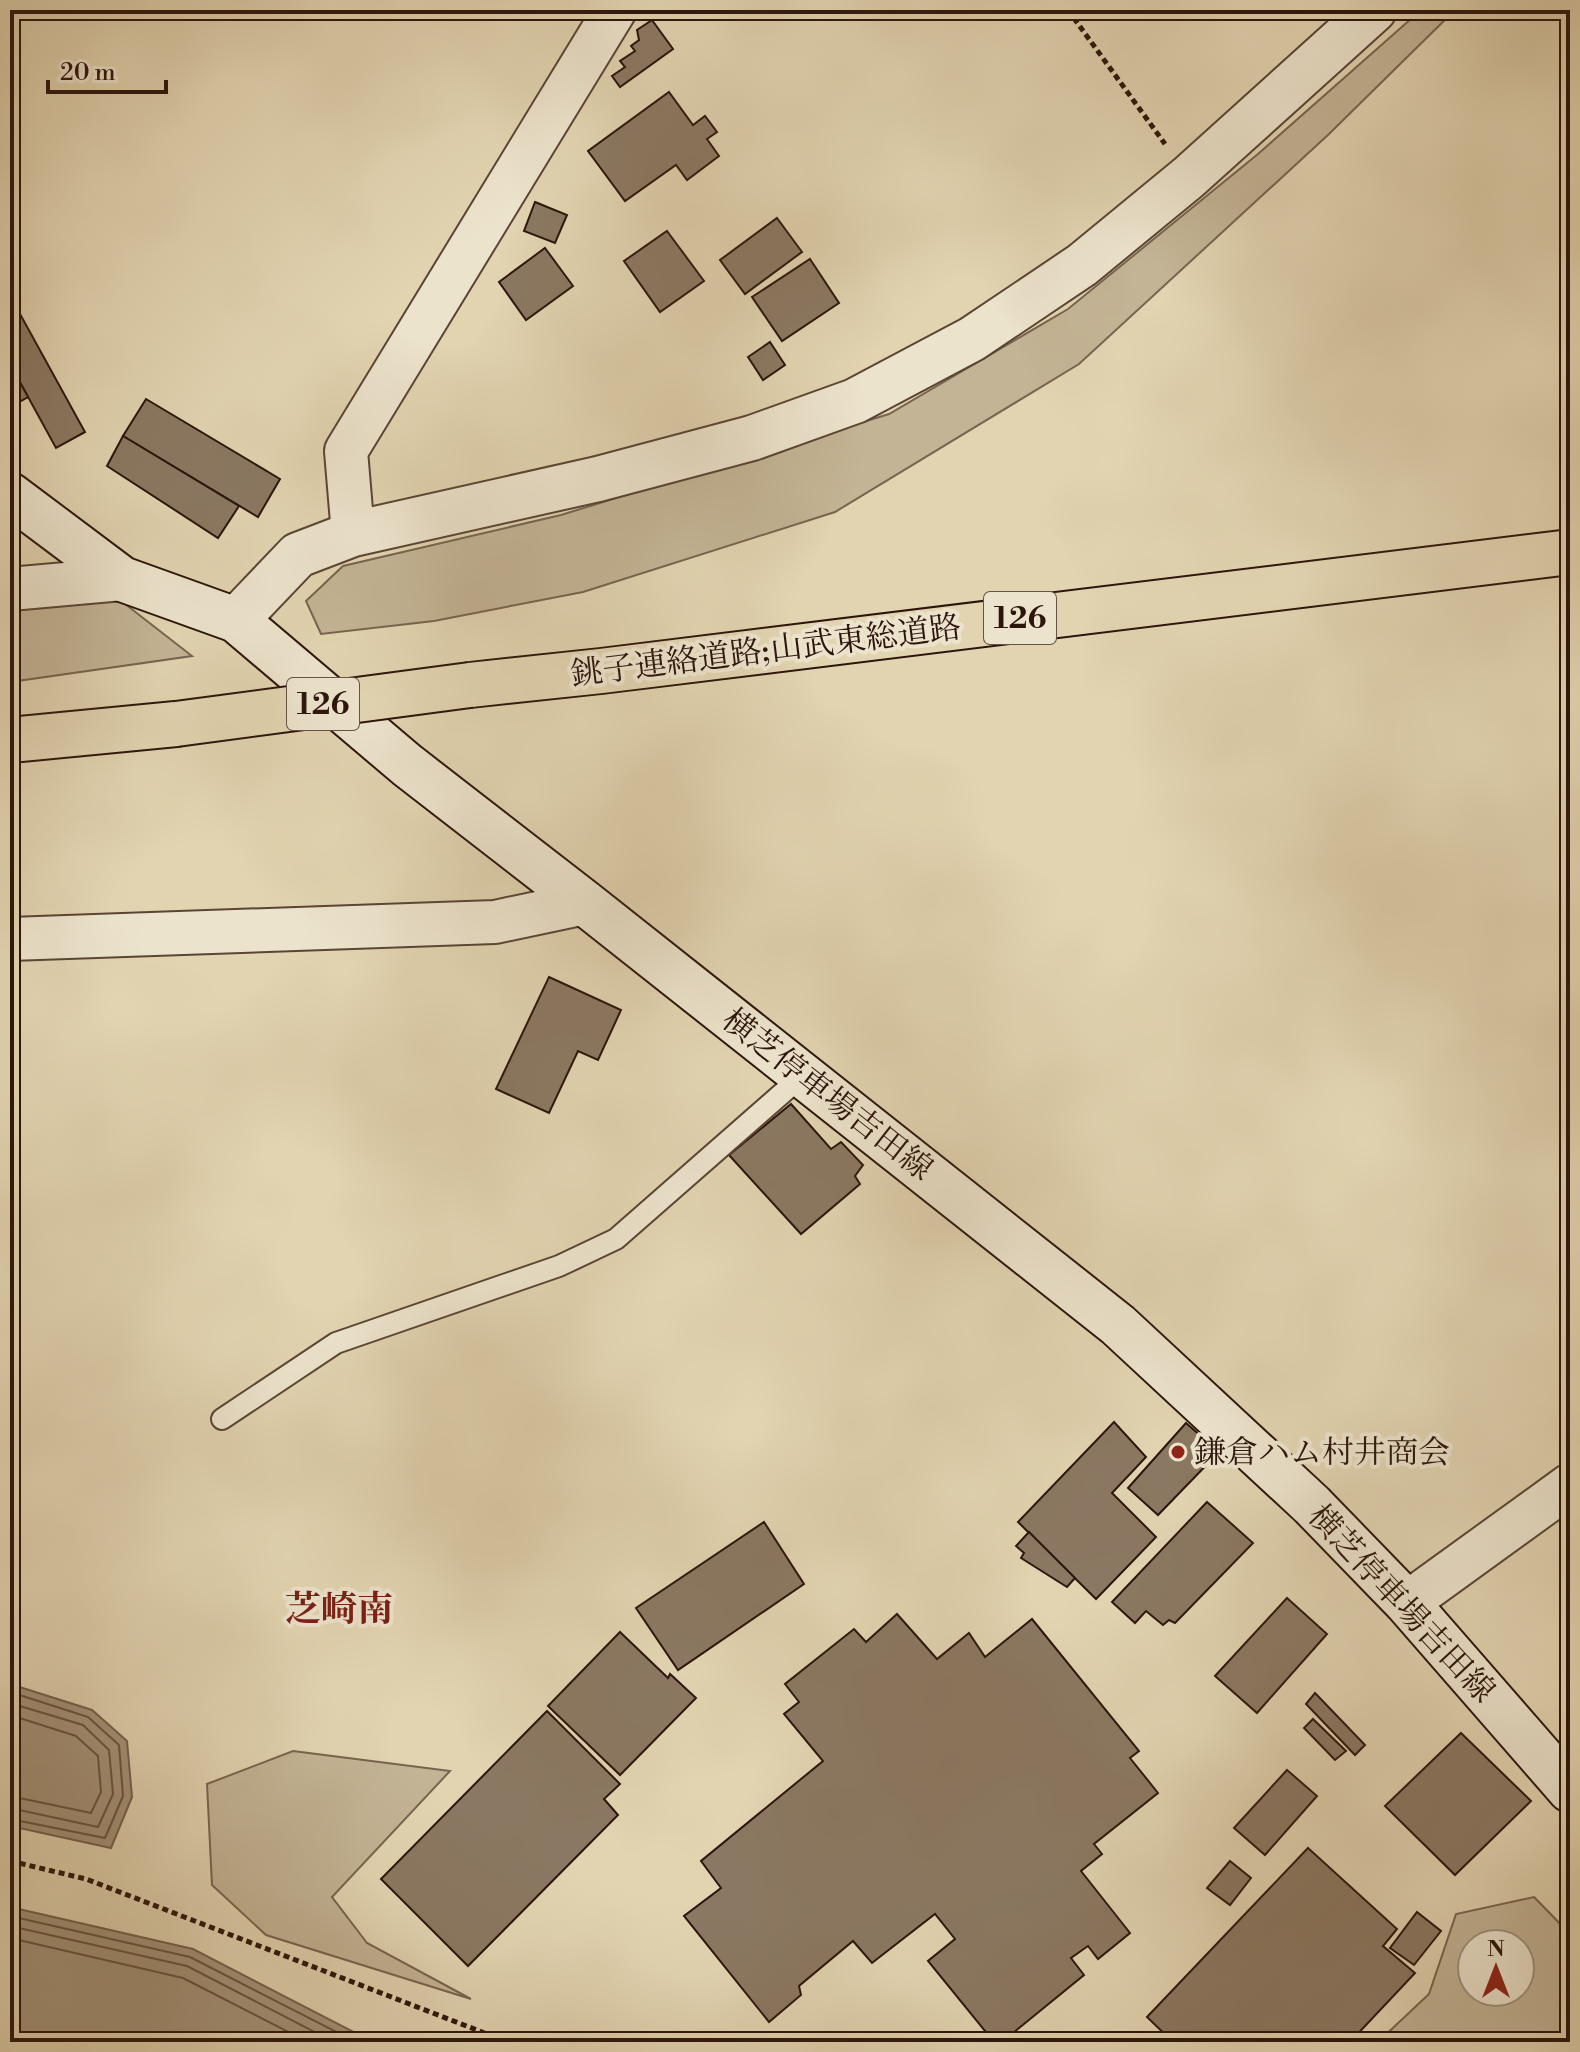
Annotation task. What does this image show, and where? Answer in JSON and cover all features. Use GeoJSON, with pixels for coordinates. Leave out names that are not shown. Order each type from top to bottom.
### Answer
{"type":"FeatureCollection","features":[{"type":"Feature","properties":{"kind":"highway","name":"銚子連絡道路;山武東総道路"},"geometry":{"type":"LineString","coordinates":[[10,740],[176,724],[470,685],[1570,552]]}},
{"type":"Feature","properties":{"kind":"main road"},"geometry":{"type":"LineString","coordinates":[[236,620],[298,555],[353,534],[598,479],[752,438],[855,401],[972,339],[1069,274],[1189,177],[1374,10]]}},
{"type":"Feature","properties":{"kind":"main road","name":"横芝停車場吉田線"},"geometry":{"type":"LineString","coordinates":[[10,495],[122,579],[236,620],[407,765],[1118,1325],[1312,1505],[1407,1603],[1570,1790]]}},
{"type":"Feature","properties":{"kind":"street"},"geometry":{"type":"LineString","coordinates":[[353,534],[346,451],[615,10]]}},
{"type":"Feature","properties":{"kind":"street"},"geometry":{"type":"LineString","coordinates":[[10,589],[122,579]]}},
{"type":"Feature","properties":{"kind":"street"},"geometry":{"type":"LineString","coordinates":[[10,939],[495,922],[585,903]]}},
{"type":"Feature","properties":{"kind":"street"},"geometry":{"type":"LineString","coordinates":[[1407,1603],[1570,1485]]}},
{"type":"Feature","properties":{"kind":"lane"},"geometry":{"type":"LineString","coordinates":[[222,1419],[336,1343],[559,1266],[616,1239],[803,1075]]}},
{"type":"Feature","properties":{"kind":"path"},"geometry":{"type":"LineString","coordinates":[[1068,10],[1189,177]]}},
{"type":"Feature","properties":{"kind":"path"},"geometry":{"type":"LineString","coordinates":[[10,1861],[86,1879],[502,2042]]}},
{"type":"Feature","properties":{"kind":"shaded area"},"geometry":{"type":"Polygon","coordinates":[[[1421,10],[1455,10],[1329,134],[1079,364],[835,512],[583,592],[434,621],[321,634],[306,601],[343,566],[561,515],[889,414],[1068,309],[1258,154],[1421,10]]]}},
{"type":"Feature","properties":{"kind":"shaded area"},"geometry":{"type":"Polygon","coordinates":[[[120,600],[192,656],[10,682],[10,604],[120,600]]]}},
{"type":"Feature","properties":{"kind":"shaded area"},"geometry":{"type":"Polygon","coordinates":[[[293,1751],[450,1771],[332,1897],[367,1943],[471,1999],[266,1935],[212,1885],[207,1784],[293,1751]]]}},
{"type":"Feature","properties":{"kind":"shaded area"},"geometry":{"type":"Polygon","coordinates":[[[1534,1897],[1570,1934],[1570,2042],[1378,2042],[1429,1994],[1456,1914],[1534,1897]]]}},
{"type":"Feature","properties":{"kind":"water"},"geometry":{"type":"Polygon","coordinates":[[[10,1684],[92,1710],[127,1741],[132,1797],[111,1848],[10,1826],[10,1684]]]}},
{"type":"Feature","properties":{"kind":"water"},"geometry":{"type":"Polygon","coordinates":[[[10,1907],[193,1949],[373,2042],[10,2042],[10,1907]]]}},
{"type":"Feature","properties":{"kind":"building"},"geometry":{"type":"Polygon","coordinates":[[[652,20],[673,49],[620,87],[612,76],[625,67],[620,61],[635,51],[631,46],[639,40],[637,30],[652,20]]]}},
{"type":"Feature","properties":{"kind":"building"},"geometry":{"type":"Polygon","coordinates":[[[669,92],[693,125],[705,116],[717,132],[707,139],[719,156],[687,180],[676,165],[625,201],[588,151],[669,92]]]}},
{"type":"Feature","properties":{"kind":"building"},"geometry":{"type":"Polygon","coordinates":[[[535,202],[567,215],[555,243],[524,231],[535,202]]]}},
{"type":"Feature","properties":{"kind":"building"},"geometry":{"type":"Polygon","coordinates":[[[777,218],[802,252],[745,294],[720,260],[777,218]]]}},
{"type":"Feature","properties":{"kind":"building"},"geometry":{"type":"Polygon","coordinates":[[[667,231],[704,281],[660,312],[624,261],[667,231]]]}},
{"type":"Feature","properties":{"kind":"building"},"geometry":{"type":"Polygon","coordinates":[[[545,248],[573,286],[526,320],[499,282],[545,248]]]}},
{"type":"Feature","properties":{"kind":"building"},"geometry":{"type":"Polygon","coordinates":[[[810,259],[839,303],[782,341],[752,297],[810,259]]]}},
{"type":"Feature","properties":{"kind":"building"},"geometry":{"type":"Polygon","coordinates":[[[20,314],[85,432],[56,448],[10,364],[10,320],[20,314]]]}},
{"type":"Feature","properties":{"kind":"building"},"geometry":{"type":"Polygon","coordinates":[[[770,342],[785,365],[763,380],[748,357],[770,342]]]}},
{"type":"Feature","properties":{"kind":"building"},"geometry":{"type":"Polygon","coordinates":[[[10,364],[28,397],[10,407],[10,364]]]}},
{"type":"Feature","properties":{"kind":"building"},"geometry":{"type":"Polygon","coordinates":[[[146,399],[280,479],[258,517],[123,436],[146,399]]]}},
{"type":"Feature","properties":{"kind":"building"},"geometry":{"type":"Polygon","coordinates":[[[123,436],[239,506],[218,538],[107,466],[123,436]]]}},
{"type":"Feature","properties":{"kind":"building"},"geometry":{"type":"Polygon","coordinates":[[[549,977],[621,1010],[598,1060],[578,1051],[549,1113],[496,1089],[549,977]]]}},
{"type":"Feature","properties":{"kind":"building"},"geometry":{"type":"Polygon","coordinates":[[[791,1104],[831,1149],[841,1142],[863,1165],[855,1176],[860,1184],[801,1234],[729,1155],[791,1104]]]}},
{"type":"Feature","properties":{"kind":"building"},"geometry":{"type":"Polygon","coordinates":[[[1114,1422],[1146,1457],[1112,1493],[1156,1537],[1096,1599],[1018,1522],[1114,1422]]]}},
{"type":"Feature","properties":{"kind":"building"},"geometry":{"type":"Polygon","coordinates":[[[1186,1423],[1219,1452],[1158,1515],[1128,1488],[1186,1423]]]}},
{"type":"Feature","properties":{"kind":"building"},"geometry":{"type":"Polygon","coordinates":[[[1207,1502],[1253,1543],[1175,1623],[1169,1620],[1163,1625],[1146,1611],[1135,1623],[1112,1602],[1207,1502]]]}},
{"type":"Feature","properties":{"kind":"building"},"geometry":{"type":"Polygon","coordinates":[[[764,1522],[804,1584],[678,1670],[636,1608],[764,1522]]]}},
{"type":"Feature","properties":{"kind":"building"},"geometry":{"type":"Polygon","coordinates":[[[1029,1532],[1075,1578],[1067,1587],[1021,1558],[1024,1553],[1016,1546],[1029,1532]]]}},
{"type":"Feature","properties":{"kind":"building"},"geometry":{"type":"Polygon","coordinates":[[[1287,1598],[1327,1634],[1257,1713],[1215,1676],[1287,1598]]]}},
{"type":"Feature","properties":{"kind":"building"},"geometry":{"type":"Polygon","coordinates":[[[897,1614],[937,1659],[969,1633],[985,1657],[1032,1619],[1139,1751],[1130,1758],[1158,1793],[1094,1844],[1102,1854],[1081,1871],[1130,1933],[1098,1959],[1088,1946],[1071,1958],[1084,1975],[1002,2042],[994,2042],[928,1961],[955,1939],[935,1914],[872,1963],[853,1941],[799,1986],[801,1995],[769,2022],[684,1916],[721,1888],[701,1861],[823,1761],[784,1714],[799,1702],[785,1684],[854,1629],[866,1642],[897,1614]]]}},
{"type":"Feature","properties":{"kind":"building"},"geometry":{"type":"Polygon","coordinates":[[[620,1632],[668,1678],[670,1674],[696,1698],[620,1775],[548,1706],[620,1632]]]}},
{"type":"Feature","properties":{"kind":"building"},"geometry":{"type":"Polygon","coordinates":[[[1315,1693],[1365,1745],[1355,1755],[1306,1704],[1315,1693]]]}},
{"type":"Feature","properties":{"kind":"building"},"geometry":{"type":"Polygon","coordinates":[[[547,1711],[620,1784],[604,1799],[618,1815],[468,1966],[381,1879],[547,1711]]]}},
{"type":"Feature","properties":{"kind":"building"},"geometry":{"type":"Polygon","coordinates":[[[1313,1719],[1346,1751],[1335,1760],[1304,1728],[1313,1719]]]}},
{"type":"Feature","properties":{"kind":"building"},"geometry":{"type":"Polygon","coordinates":[[[1461,1733],[1531,1801],[1455,1875],[1385,1806],[1461,1733]]]}},
{"type":"Feature","properties":{"kind":"building"},"geometry":{"type":"Polygon","coordinates":[[[1287,1770],[1317,1796],[1265,1855],[1234,1828],[1287,1770]]]}},
{"type":"Feature","properties":{"kind":"building"},"geometry":{"type":"Polygon","coordinates":[[[1308,1848],[1397,1929],[1383,1946],[1415,1973],[1350,2042],[1173,2042],[1147,2017],[1308,1848]]]}},
{"type":"Feature","properties":{"kind":"building"},"geometry":{"type":"Polygon","coordinates":[[[1230,1861],[1251,1878],[1230,1905],[1207,1888],[1230,1861]]]}},
{"type":"Feature","properties":{"kind":"building"},"geometry":{"type":"Polygon","coordinates":[[[1417,1912],[1441,1931],[1414,1965],[1390,1948],[1417,1912]]]}},
{"type":"Feature","properties":{"kind":"place","name":"鎌倉ハム村井商会"},"geometry":{"type":"Point","coordinates":[1178,1452]}},
{"type":"Feature","properties":{"kind":"district","name":"芝崎南"},"geometry":{"type":"Point","coordinates":[339,1608]}}]}
